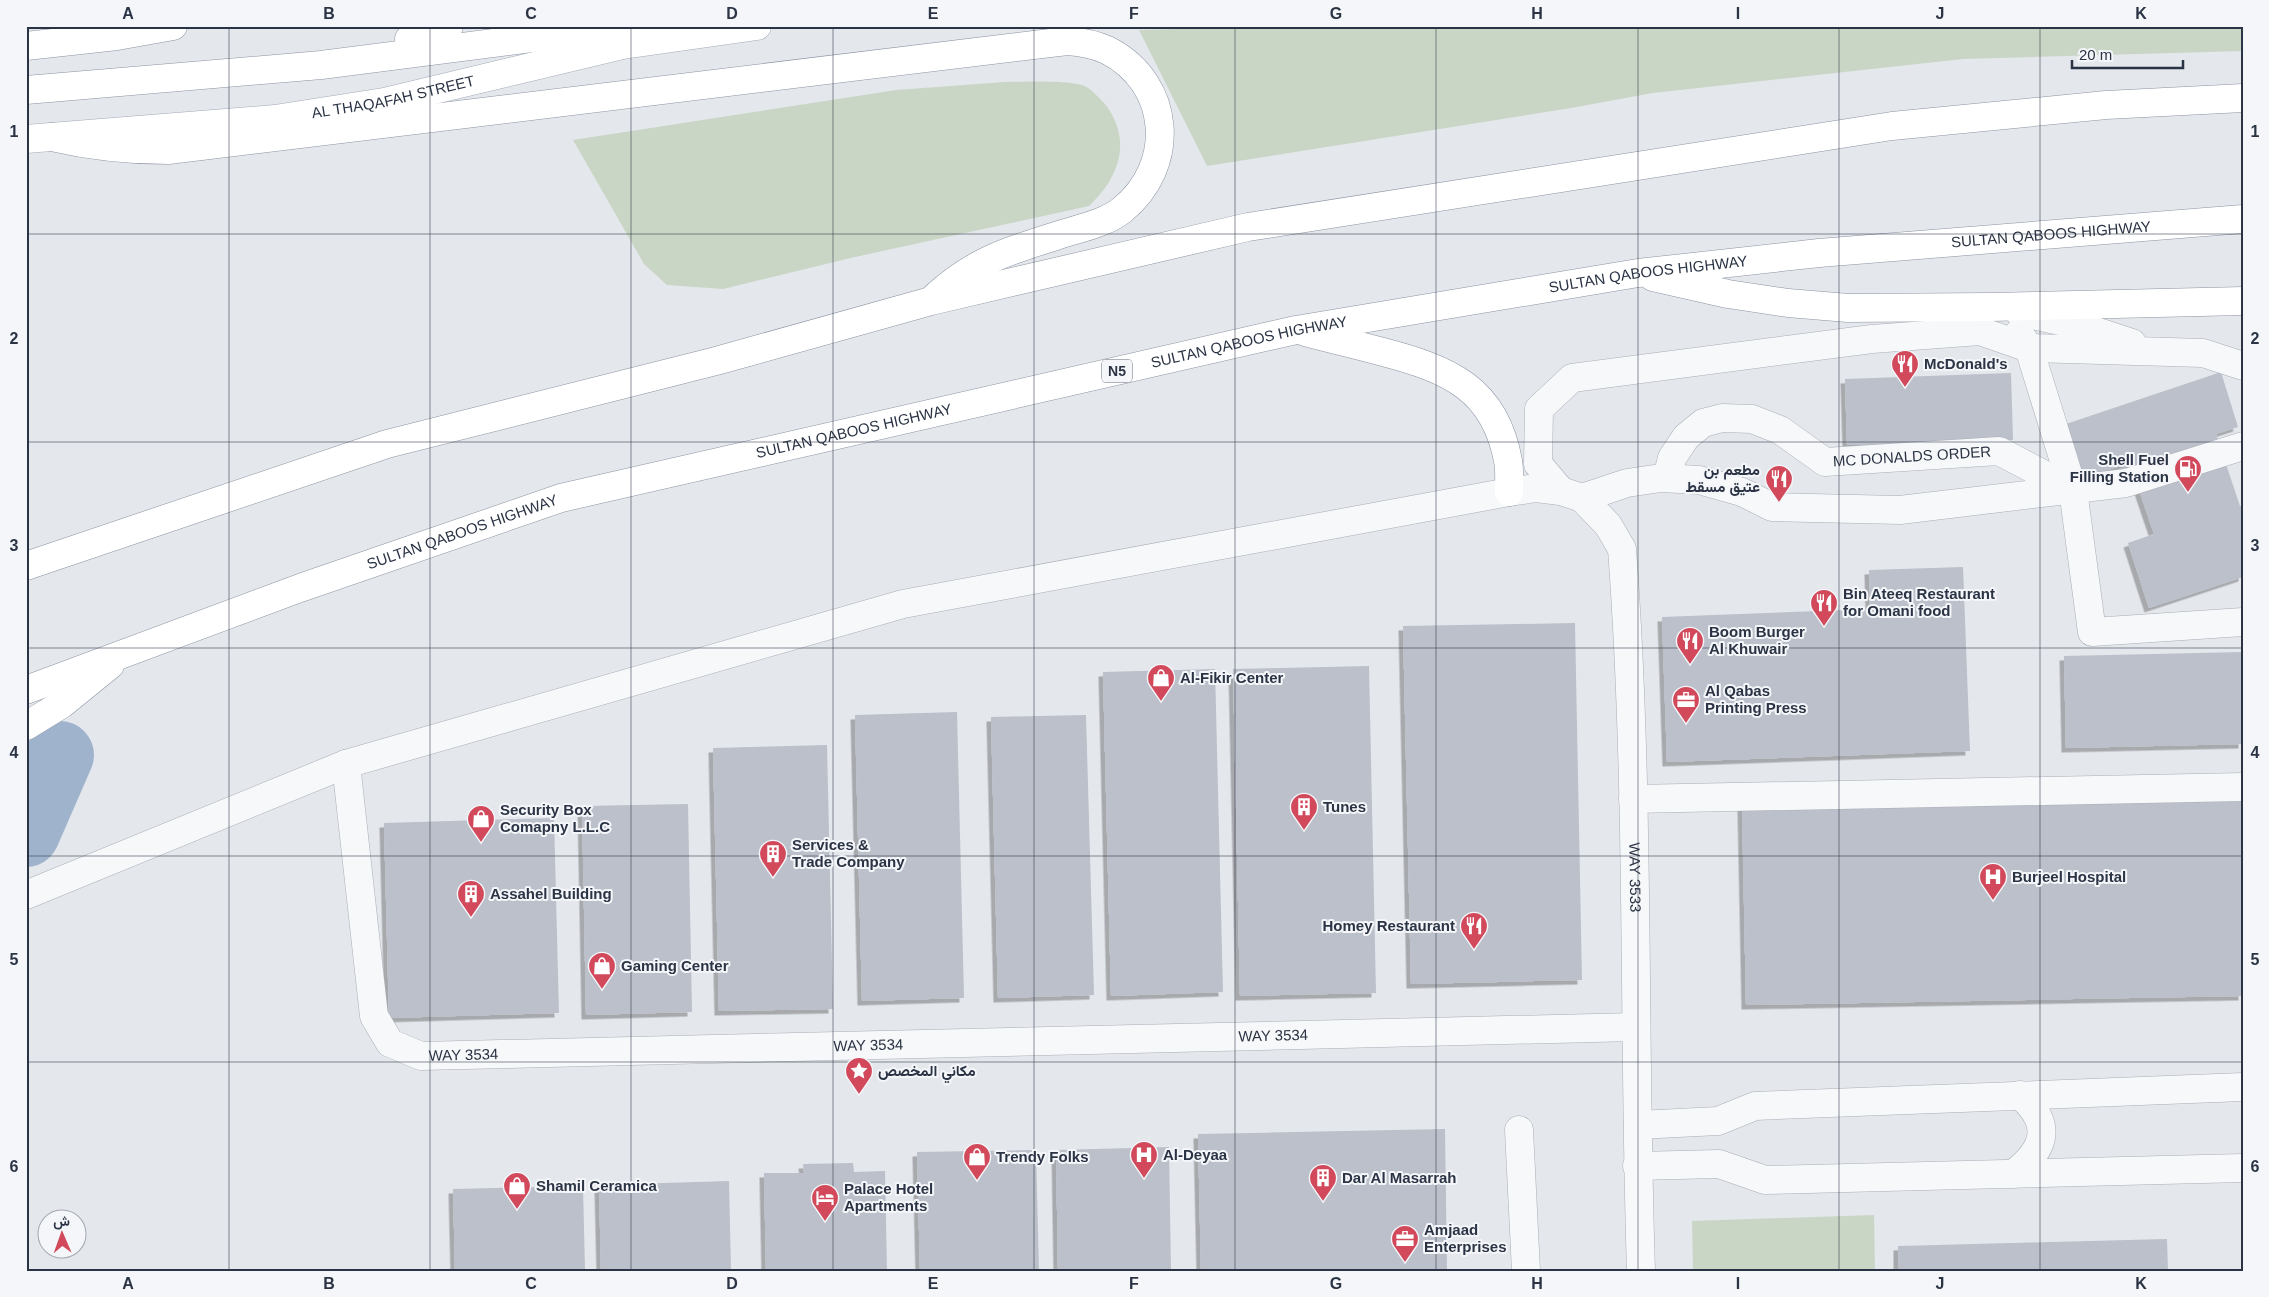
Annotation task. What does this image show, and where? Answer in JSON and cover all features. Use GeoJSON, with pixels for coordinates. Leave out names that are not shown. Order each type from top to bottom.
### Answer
{"type":"FeatureCollection","features":[{"type":"Feature","properties":{"kind":"main road"},"geometry":{"type":"LineString","coordinates":[[26,46],[117,36],[173,26]]}},
{"type":"Feature","properties":{"kind":"main road"},"geometry":{"type":"LineString","coordinates":[[248,72],[280,54],[298,50],[425,37],[435,35],[449,26]]}},
{"type":"Feature","properties":{"kind":"main road"},"geometry":{"type":"LineString","coordinates":[[26,90],[248,72],[394,57],[627,26]]}},
{"type":"Feature","properties":{"kind":"main road","name":"AL THAQAFAH STREET"},"geometry":{"type":"LineString","coordinates":[[39,138],[284,118],[384,102],[623,45],[757,26]]}},
{"type":"Feature","properties":{"kind":"main road"},"geometry":{"type":"LineString","coordinates":[[39,138],[133,150],[168,150],[1067,41],[1088,43],[1124,60],[1139,74],[1151,93],[1158,114],[1161,135],[1158,157],[1150,177],[1137,196],[1120,212],[1094,224],[1007,251],[978,264],[953,280],[931,301]]}},
{"type":"Feature","properties":{"kind":"main road"},"geometry":{"type":"LineString","coordinates":[[26,566],[388,444],[716,361],[931,301],[1248,227],[1892,126],[2106,105],[2243,98]]}},
{"type":"Feature","properties":{"kind":"main road","name":"SULTAN QABOOS HIGHWAY"},"geometry":{"type":"LineString","coordinates":[[26,690],[300,588],[561,498],[1296,330],[1638,273],[1819,253],[2243,219]]}},
{"type":"Feature","properties":{"kind":"main road"},"geometry":{"type":"LineString","coordinates":[[1638,273],[1728,294],[1788,304],[1848,308],[2243,301]]}},
{"type":"Feature","properties":{"kind":"main road"},"geometry":{"type":"LineString","coordinates":[[1296,330],[1422,362],[1448,373],[1471,389],[1489,411],[1502,436],[1509,463],[1508,492]]}},
{"type":"Feature","properties":{"kind":"main road"},"geometry":{"type":"LineString","coordinates":[[26,726],[88,684],[123,653]]}},
{"type":"Feature","properties":{"kind":"street"},"geometry":{"type":"LineString","coordinates":[[1985,307],[2009,322],[2029,348],[2073,490],[2092,632],[2243,622]]}},
{"type":"Feature","properties":{"kind":"street"},"geometry":{"type":"LineString","coordinates":[[1985,307],[2074,324],[2153,352]]}},
{"type":"Feature","properties":{"kind":"street","name":"WAY 3533"},"geometry":{"type":"LineString","coordinates":[[1641,1271],[1637,1166],[1633,799],[1622,549],[1608,525],[1538,464],[1539,409],[1572,378],[1872,339],[1980,331],[2029,348],[2203,353],[2243,366]]}},
{"type":"Feature","properties":{"kind":"street","name":"MC DONALDS ORDER"},"geometry":{"type":"LineString","coordinates":[[1667,478],[1672,458],[1686,437],[1703,423],[1722,418],[1752,419],[1780,430],[1825,462],[1998,451],[2073,490]]}},
{"type":"Feature","properties":{"kind":"street"},"geometry":{"type":"LineString","coordinates":[[26,895],[346,764],[903,604],[1536,488],[1571,494],[1627,483],[1667,478],[1700,480],[1742,492],[1772,507],[1900,510],[2126,482],[2243,446]]}},
{"type":"Feature","properties":{"kind":"street","name":"WAY 3534"},"geometry":{"type":"LineString","coordinates":[[346,764],[374,1016],[390,1043],[421,1056],[1635,1027]]}},
{"type":"Feature","properties":{"kind":"street"},"geometry":{"type":"LineString","coordinates":[[1633,799],[2243,787]]}},
{"type":"Feature","properties":{"kind":"street"},"geometry":{"type":"LineString","coordinates":[[1638,1126],[1718,1121],[1756,1106],[2243,1086]]}},
{"type":"Feature","properties":{"kind":"street"},"geometry":{"type":"LineString","coordinates":[[2014,1174],[2029,1162],[2039,1145],[2041,1134],[2041,1119],[2033,1107],[2020,1095]]}},
{"type":"Feature","properties":{"kind":"street"},"geometry":{"type":"LineString","coordinates":[[1519,1130],[1526,1271]]}},
{"type":"Feature","properties":{"kind":"street"},"geometry":{"type":"LineString","coordinates":[[1637,1166],[1719,1164],[1765,1180],[2243,1168]]}},
{"type":"Feature","properties":{"kind":"green space"},"geometry":{"type":"Polygon","coordinates":[[[1293,26],[2243,26],[2243,51],[1963,59],[1653,93],[1571,108],[1207,166],[1139,30],[1293,26]]]}},
{"type":"Feature","properties":{"kind":"green space"},"geometry":{"type":"Polygon","coordinates":[[[1005,82],[1073,83],[1085,86],[1105,104],[1114,118],[1119,131],[1119,158],[1115,171],[1108,183],[1089,206],[855,257],[723,289],[667,285],[644,264],[573,140],[896,90],[1005,82]]]}},
{"type":"Feature","properties":{"kind":"green space"},"geometry":{"type":"Polygon","coordinates":[[[1874,1215],[1875,1271],[1693,1271],[1692,1221],[1874,1215]]]}},
{"type":"Feature","properties":{"kind":"building","name":"Shell Fuel Filling Station"},"geometry":{"type":"Polygon","coordinates":[[[2221,372],[2238,427],[2216,434],[2240,506],[2243,505],[2243,577],[2149,608],[2128,543],[2154,534],[2130,463],[2072,481],[2054,428],[2221,372]]]}},
{"type":"Feature","properties":{"kind":"building"},"geometry":{"type":"Polygon","coordinates":[[[2011,373],[2013,440],[1847,445],[1845,379],[2011,373]]]}},
{"type":"Feature","properties":{"kind":"building"},"geometry":{"type":"Polygon","coordinates":[[[1963,567],[1970,751],[1667,762],[1662,617],[1870,609],[1869,570],[1963,567]]]}},
{"type":"Feature","properties":{"kind":"building"},"geometry":{"type":"Polygon","coordinates":[[[1575,623],[1582,980],[1411,984],[1403,626],[1575,623]]]}},
{"type":"Feature","properties":{"kind":"building"},"geometry":{"type":"Polygon","coordinates":[[[2243,652],[2243,744],[2066,748],[2064,656],[2243,652]]]}},
{"type":"Feature","properties":{"kind":"building","name":"Tunes"},"geometry":{"type":"Polygon","coordinates":[[[1369,666],[1376,993],[1240,996],[1233,669],[1369,666]]]}},
{"type":"Feature","properties":{"kind":"building"},"geometry":{"type":"Polygon","coordinates":[[[1215,669],[1223,992],[1111,996],[1103,672],[1215,669]]]}},
{"type":"Feature","properties":{"kind":"building"},"geometry":{"type":"Polygon","coordinates":[[[957,712],[964,998],[862,1001],[855,715],[957,712]]]}},
{"type":"Feature","properties":{"kind":"building"},"geometry":{"type":"Polygon","coordinates":[[[1086,715],[1094,995],[998,998],[991,717],[1086,715]]]}},
{"type":"Feature","properties":{"kind":"building","name":"Services & Trade Company"},"geometry":{"type":"Polygon","coordinates":[[[827,745],[833,1009],[719,1011],[713,748],[827,745]]]}},
{"type":"Feature","properties":{"kind":"building","name":"Burjeel Hospital"},"geometry":{"type":"Polygon","coordinates":[[[2243,797],[2243,996],[1746,1005],[1742,806],[2243,797]]]}},
{"type":"Feature","properties":{"kind":"building"},"geometry":{"type":"Polygon","coordinates":[[[688,804],[692,1012],[586,1015],[582,806],[688,804]]]}},
{"type":"Feature","properties":{"kind":"building","name":"Assahel Building"},"geometry":{"type":"Polygon","coordinates":[[[554,818],[559,1013],[389,1018],[384,823],[554,818]]]}},
{"type":"Feature","properties":{"kind":"building","name":"Dar Al Masarrah"},"geometry":{"type":"Polygon","coordinates":[[[1445,1129],[1447,1271],[1201,1271],[1198,1134],[1445,1129]]]}},
{"type":"Feature","properties":{"kind":"building"},"geometry":{"type":"Polygon","coordinates":[[[1169,1147],[1171,1271],[1058,1271],[1056,1150],[1169,1147]]]}},
{"type":"Feature","properties":{"kind":"building"},"geometry":{"type":"Polygon","coordinates":[[[1036,1150],[1039,1271],[920,1271],[917,1152],[1036,1150]]]}},
{"type":"Feature","properties":{"kind":"building","name":"Palace Hotel Apartments"},"geometry":{"type":"Polygon","coordinates":[[[853,1163],[854,1172],[885,1171],[887,1271],[766,1271],[764,1173],[804,1173],[803,1164],[853,1163]]]}},
{"type":"Feature","properties":{"kind":"building"},"geometry":{"type":"Polygon","coordinates":[[[729,1181],[731,1271],[601,1271],[599,1185],[729,1181]]]}},
{"type":"Feature","properties":{"kind":"building"},"geometry":{"type":"Polygon","coordinates":[[[583,1186],[585,1271],[455,1271],[453,1189],[583,1186]]]}},
{"type":"Feature","properties":{"kind":"building"},"geometry":{"type":"Polygon","coordinates":[[[2167,1239],[2168,1271],[1898,1271],[1898,1246],[2167,1239]]]}},
{"type":"Feature","properties":{"kind":"waterway"},"geometry":{"type":"LineString","coordinates":[[26,833],[60,755]]}},
{"type":"Feature","properties":{"kind":"place","name":"McDonald's"},"geometry":{"type":"Point","coordinates":[1905,388]}},
{"type":"Feature","properties":{"kind":"place","name":"Shell Fuel Filling Station"},"geometry":{"type":"Point","coordinates":[2188,493]}},
{"type":"Feature","properties":{"kind":"place","name":"مطعم بن عتيق مسقط"},"geometry":{"type":"Point","coordinates":[1779,503]}},
{"type":"Feature","properties":{"kind":"place","name":"Bin Ateeq Restaurant for Omani food"},"geometry":{"type":"Point","coordinates":[1824,627]}},
{"type":"Feature","properties":{"kind":"place","name":"Boom Burger Al Khuwair"},"geometry":{"type":"Point","coordinates":[1690,665]}},
{"type":"Feature","properties":{"kind":"place","name":"Al-Fikir Center"},"geometry":{"type":"Point","coordinates":[1161,702]}},
{"type":"Feature","properties":{"kind":"place","name":"Al Qabas Printing Press"},"geometry":{"type":"Point","coordinates":[1686,724]}},
{"type":"Feature","properties":{"kind":"place","name":"Tunes"},"geometry":{"type":"Point","coordinates":[1304,831]}},
{"type":"Feature","properties":{"kind":"place","name":"Security Box Comapny L.L.C"},"geometry":{"type":"Point","coordinates":[481,843]}},
{"type":"Feature","properties":{"kind":"place","name":"Services & Trade Company"},"geometry":{"type":"Point","coordinates":[773,878]}},
{"type":"Feature","properties":{"kind":"place","name":"Burjeel Hospital"},"geometry":{"type":"Point","coordinates":[1993,901]}},
{"type":"Feature","properties":{"kind":"place","name":"Assahel Building"},"geometry":{"type":"Point","coordinates":[471,918]}},
{"type":"Feature","properties":{"kind":"place","name":"Homey Restaurant"},"geometry":{"type":"Point","coordinates":[1474,950]}},
{"type":"Feature","properties":{"kind":"place","name":"Gaming Center"},"geometry":{"type":"Point","coordinates":[602,990]}},
{"type":"Feature","properties":{"kind":"place","name":"مكاني المخصص"},"geometry":{"type":"Point","coordinates":[859,1095]}},
{"type":"Feature","properties":{"kind":"place","name":"Al-Deyaa"},"geometry":{"type":"Point","coordinates":[1144,1179]}},
{"type":"Feature","properties":{"kind":"place","name":"Trendy Folks"},"geometry":{"type":"Point","coordinates":[977,1181]}},
{"type":"Feature","properties":{"kind":"place","name":"Dar Al Masarrah"},"geometry":{"type":"Point","coordinates":[1323,1202]}},
{"type":"Feature","properties":{"kind":"place","name":"Shamil Ceramica"},"geometry":{"type":"Point","coordinates":[517,1210]}},
{"type":"Feature","properties":{"kind":"place","name":"Palace Hotel Apartments"},"geometry":{"type":"Point","coordinates":[825,1222]}},
{"type":"Feature","properties":{"kind":"place","name":"Amjaad Enterprises"},"geometry":{"type":"Point","coordinates":[1405,1263]}}]}
